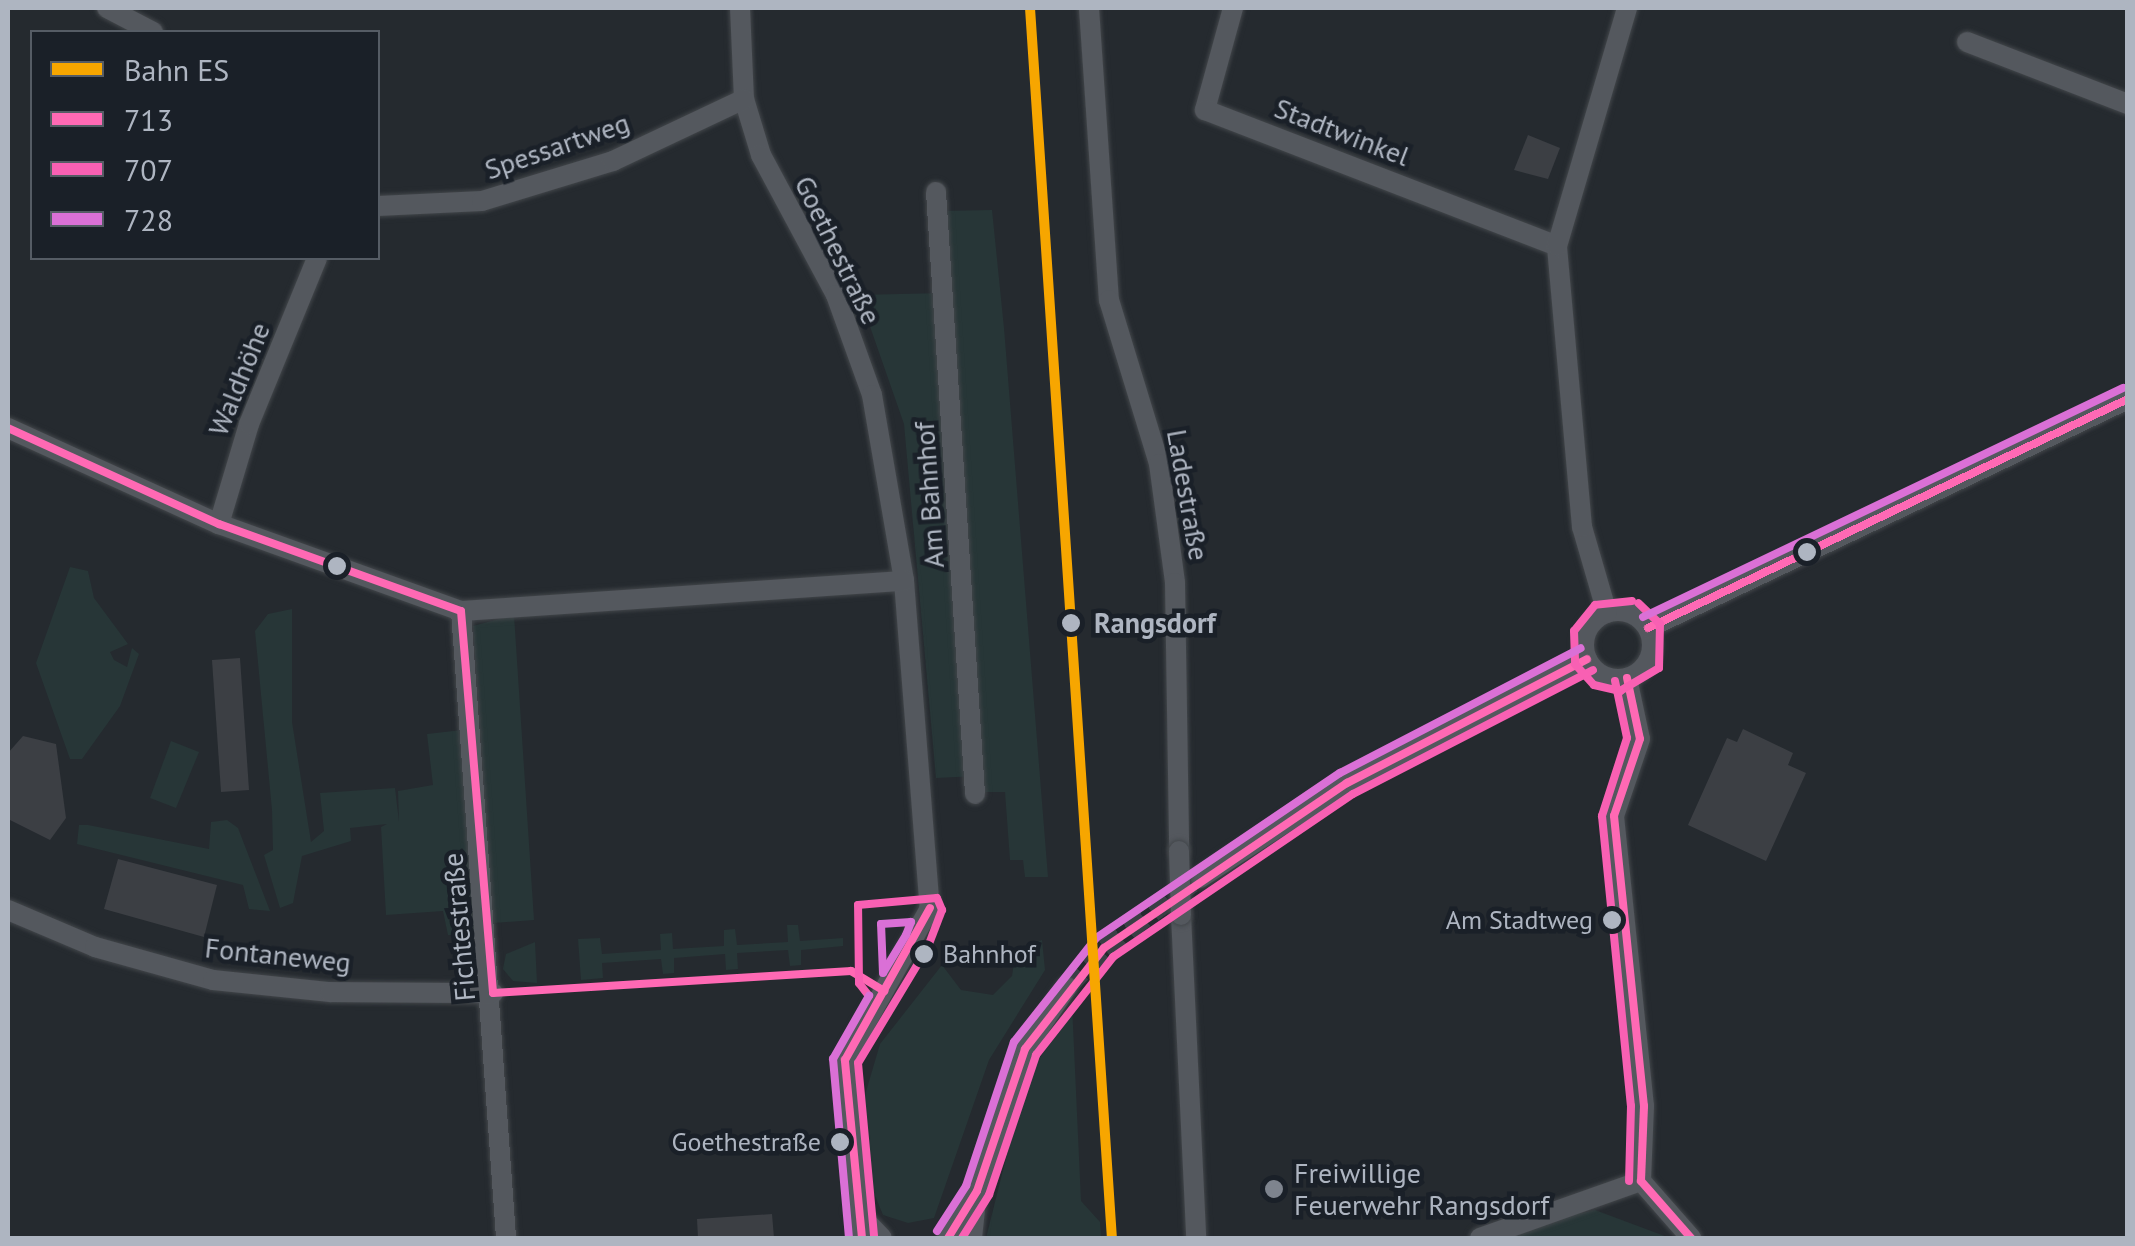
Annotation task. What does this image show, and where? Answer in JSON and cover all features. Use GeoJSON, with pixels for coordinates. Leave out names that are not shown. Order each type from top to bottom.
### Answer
{"type":"FeatureCollection","features":[{"type":"Feature","properties":{"kind":"street"},"geometry":{"type":"LineString","coordinates":[[107,8],[149,30]]}},
{"type":"Feature","properties":{"kind":"street","name":"Goethestraße"},"geometry":{"type":"LineString","coordinates":[[740,8],[744,99],[760,155],[836,296],[872,395],[904,581],[930,908],[845,1060],[855,1210],[862,1238]]}},
{"type":"Feature","properties":{"kind":"street","name":"Ladestraße"},"geometry":{"type":"LineString","coordinates":[[1089,8],[1109,300],[1159,464],[1175,583],[1179,850],[1196,1238]]}},
{"type":"Feature","properties":{"kind":"street","name":"Stadtwinkel"},"geometry":{"type":"LineString","coordinates":[[1233,8],[1205,110],[1557,246]]}},
{"type":"Feature","properties":{"kind":"street"},"geometry":{"type":"LineString","coordinates":[[1607,613],[1582,527],[1557,246],[1626,8]]}},
{"type":"Feature","properties":{"kind":"street"},"geometry":{"type":"LineString","coordinates":[[1966,42],[2128,104]]}},
{"type":"Feature","properties":{"kind":"street","name":"Spessartweg"},"geometry":{"type":"LineString","coordinates":[[380,206],[482,201],[614,160],[744,99]]}},
{"type":"Feature","properties":{"kind":"street","name":"Am Bahnhof"},"geometry":{"type":"LineString","coordinates":[[936,192],[976,794]]}},
{"type":"Feature","properties":{"kind":"street","name":"Waldhöhe"},"geometry":{"type":"LineString","coordinates":[[219,524],[249,424],[316,260]]}},
{"type":"Feature","properties":{"kind":"street"},"geometry":{"type":"LineString","coordinates":[[1648,628],[2128,399]]}},
{"type":"Feature","properties":{"kind":"street"},"geometry":{"type":"LineString","coordinates":[[8,428],[219,524],[461,610],[904,581]]}},
{"type":"Feature","properties":{"kind":"street","name":"Fichtestraße"},"geometry":{"type":"LineString","coordinates":[[461,610],[493,993],[506,1238]]}},
{"type":"Feature","properties":{"kind":"street"},"geometry":{"type":"LineString","coordinates":[[1607,613],[1630,613],[1648,628],[1651,654],[1627,678],[1600,674],[1587,660],[1585,636],[1607,613]]}},
{"type":"Feature","properties":{"kind":"street"},"geometry":{"type":"LineString","coordinates":[[1200,878],[1347,784],[1587,660]]}},
{"type":"Feature","properties":{"kind":"street"},"geometry":{"type":"LineString","coordinates":[[1627,678],[1640,739],[1616,802],[1614,836],[1644,1106],[1641,1181],[1691,1238]]}},
{"type":"Feature","properties":{"kind":"street","name":"Fontaneweg"},"geometry":{"type":"LineString","coordinates":[[8,910],[95,947],[213,980],[330,992],[493,993]]}},
{"type":"Feature","properties":{"kind":"street"},"geometry":{"type":"LineString","coordinates":[[972,1238],[978,1191],[1025,1049],[1068,987]]}},
{"type":"Feature","properties":{"kind":"street"},"geometry":{"type":"LineString","coordinates":[[1480,1238],[1641,1181]]}},
{"type":"Feature","properties":{"kind":"street"},"geometry":{"type":"LineString","coordinates":[[948,1238],[978,1191]]}},
{"type":"Feature","properties":{"kind":"street"},"geometry":{"type":"LineString","coordinates":[[855,1210],[882,1238]]}},
{"type":"Feature","properties":{"kind":"shaded area"},"geometry":{"type":"Polygon","coordinates":[[[992,210],[1048,877],[1025,877],[1023,860],[1010,860],[1005,792],[980,792],[977,776],[936,778],[904,424],[859,295],[942,293],[941,211],[992,210]]]}},
{"type":"Feature","properties":{"kind":"shaded area"},"geometry":{"type":"Polygon","coordinates":[[[70,567],[88,571],[94,598],[128,644],[110,652],[114,660],[127,667],[132,648],[139,654],[120,706],[82,759],[70,759],[36,663],[70,567]]]}},
{"type":"Feature","properties":{"kind":"shaded area"},"geometry":{"type":"Polygon","coordinates":[[[292,609],[292,722],[311,842],[324,831],[320,793],[395,788],[399,822],[398,791],[433,785],[427,734],[471,729],[483,935],[448,935],[443,911],[386,915],[381,827],[387,824],[350,828],[351,841],[302,856],[293,903],[280,908],[264,855],[273,850],[272,810],[255,631],[268,614],[292,609]]]}},
{"type":"Feature","properties":{"kind":"shaded area"},"geometry":{"type":"Polygon","coordinates":[[[514,615],[534,920],[493,923],[473,626],[514,615]]]}},
{"type":"Feature","properties":{"kind":"shaded area"},"geometry":{"type":"Polygon","coordinates":[[[171,741],[199,752],[176,808],[150,798],[171,741]]]}},
{"type":"Feature","properties":{"kind":"shaded area"},"geometry":{"type":"Polygon","coordinates":[[[227,820],[238,828],[270,911],[249,909],[243,885],[77,844],[79,825],[88,825],[209,849],[211,822],[227,820]]]}},
{"type":"Feature","properties":{"kind":"shaded area"},"geometry":{"type":"Polygon","coordinates":[[[787,925],[798,925],[800,941],[843,938],[843,946],[801,950],[801,965],[790,966],[788,950],[737,953],[738,969],[726,970],[725,954],[674,958],[674,973],[663,974],[661,959],[602,963],[603,978],[581,980],[578,939],[600,938],[602,954],[661,950],[660,934],[672,933],[673,949],[724,946],[724,930],[735,929],[737,945],[788,942],[787,925]]]}},
{"type":"Feature","properties":{"kind":"shaded area"},"geometry":{"type":"Polygon","coordinates":[[[1042,940],[1045,970],[989,1060],[934,1218],[908,1223],[883,1215],[869,1181],[865,1095],[880,1044],[942,965],[961,990],[993,995],[1012,976],[1016,950],[1042,940]]]}},
{"type":"Feature","properties":{"kind":"shaded area"},"geometry":{"type":"Polygon","coordinates":[[[535,942],[537,983],[513,981],[503,969],[506,954],[535,942]]]}},
{"type":"Feature","properties":{"kind":"shaded area"},"geometry":{"type":"Polygon","coordinates":[[[1072,1004],[1081,1201],[1100,1222],[1101,1238],[986,1238],[1025,1083],[1072,1004]]]}},
{"type":"Feature","properties":{"kind":"shaded area"},"geometry":{"type":"Polygon","coordinates":[[[1595,1210],[1670,1238],[1481,1238],[1498,1231],[1595,1210]]]}},
{"type":"Feature","properties":{"kind":"building"},"geometry":{"type":"Polygon","coordinates":[[[1528,135],[1560,148],[1548,179],[1514,170],[1528,135]]]}},
{"type":"Feature","properties":{"kind":"building"},"geometry":{"type":"Polygon","coordinates":[[[240,658],[249,790],[221,792],[212,660],[240,658]]]}},
{"type":"Feature","properties":{"kind":"building"},"geometry":{"type":"Polygon","coordinates":[[[1743,729],[1793,753],[1788,765],[1806,773],[1766,861],[1688,825],[1727,738],[1737,742],[1743,729]]]}},
{"type":"Feature","properties":{"kind":"building"},"geometry":{"type":"Polygon","coordinates":[[[23,736],[56,744],[66,818],[50,840],[8,819],[8,753],[23,736]]]}},
{"type":"Feature","properties":{"kind":"building"},"geometry":{"type":"Polygon","coordinates":[[[118,859],[217,885],[204,937],[104,909],[118,859]]]}},
{"type":"Feature","properties":{"kind":"building"},"geometry":{"type":"Polygon","coordinates":[[[772,1214],[774,1238],[698,1238],[697,1219],[772,1214]]]}},
{"type":"Feature","properties":{"kind":"tunnel"},"geometry":{"type":"LineString","coordinates":[[1067,987],[1104,948],[1192,883]]}},
{"type":"Feature","properties":{"kind":"rail line","name":"ES"},"geometry":{"type":"LineString","coordinates":[[1030,8],[1112,1238]]}},
{"type":"Feature","properties":{"kind":"transit line","name":"728"},"geometry":{"type":"LineString","coordinates":[[1643,617],[2123,388]]}},
{"type":"Feature","properties":{"kind":"transit line","name":"713"},"geometry":{"type":"LineString","coordinates":[[1648,628],[2128,399]]}},
{"type":"Feature","properties":{"kind":"transit line","name":"713"},"geometry":{"type":"LineString","coordinates":[[8,428],[219,524],[461,611]]}},
{"type":"Feature","properties":{"kind":"transit line","name":"707"},"geometry":{"type":"LineString","coordinates":[[1632,601],[1595,605],[1574,631],[1575,664],[1594,685],[1620,691],[1659,668],[1660,624],[1638,603]]}},
{"type":"Feature","properties":{"kind":"transit line","name":"713"},"geometry":{"type":"LineString","coordinates":[[461,611],[493,993]]}},
{"type":"Feature","properties":{"kind":"transit line","name":"728"},"geometry":{"type":"LineString","coordinates":[[937,1231],[966,1186],[1014,1042],[1096,938],[1340,773],[1581,648]]}},
{"type":"Feature","properties":{"kind":"transit line","name":"713"},"geometry":{"type":"LineString","coordinates":[[948,1238],[977,1191],[1025,1049],[1104,948],[1347,783],[1587,659]]}},
{"type":"Feature","properties":{"kind":"transit line","name":"707"},"geometry":{"type":"LineString","coordinates":[[962,1238],[989,1195],[1036,1055],[1113,957],[1353,794],[1593,670]]}},
{"type":"Feature","properties":{"kind":"transit line","name":"713"},"geometry":{"type":"LineString","coordinates":[[1627,678],[1640,739],[1614,816],[1644,1106],[1641,1181]]}},
{"type":"Feature","properties":{"kind":"transit line","name":"707"},"geometry":{"type":"LineString","coordinates":[[1615,681],[1627,738],[1602,816],[1631,1106],[1629,1181]]}},
{"type":"Feature","properties":{"kind":"transit line","name":"707"},"geometry":{"type":"LineString","coordinates":[[869,996],[859,983],[858,905],[937,898],[942,910],[928,947],[858,1063],[874,1237]]}},
{"type":"Feature","properties":{"kind":"transit line","name":"713"},"geometry":{"type":"LineString","coordinates":[[862,1238],[845,1060],[930,908]]}},
{"type":"Feature","properties":{"kind":"transit line","name":"728"},"geometry":{"type":"LineString","coordinates":[[911,922],[906,935],[883,973],[881,924],[911,922]]}},
{"type":"Feature","properties":{"kind":"transit line","name":"713"},"geometry":{"type":"LineString","coordinates":[[493,993],[851,971],[884,991]]}},
{"type":"Feature","properties":{"kind":"transit line","name":"728"},"geometry":{"type":"LineString","coordinates":[[849,1238],[833,1059],[869,996]]}},
{"type":"Feature","properties":{"kind":"transit line","name":"713"},"geometry":{"type":"LineString","coordinates":[[1641,1181],[1691,1238]]}},
{"type":"Feature","properties":{"kind":"place","name":"Rangsdorf"},"geometry":{"type":"Point","coordinates":[1071,623]}},
{"type":"Feature","properties":{"kind":"place","name":"Am Stadtweg"},"geometry":{"type":"Point","coordinates":[1612,920]}},
{"type":"Feature","properties":{"kind":"place","name":"Bahnhof"},"geometry":{"type":"Point","coordinates":[924,954]}},
{"type":"Feature","properties":{"kind":"place","name":"Goethestraße"},"geometry":{"type":"Point","coordinates":[840,1142]}},
{"type":"Feature","properties":{"kind":"place","name":"Freiwillige Feuerwehr Rangsdorf"},"geometry":{"type":"Point","coordinates":[1274,1189]}}]}
